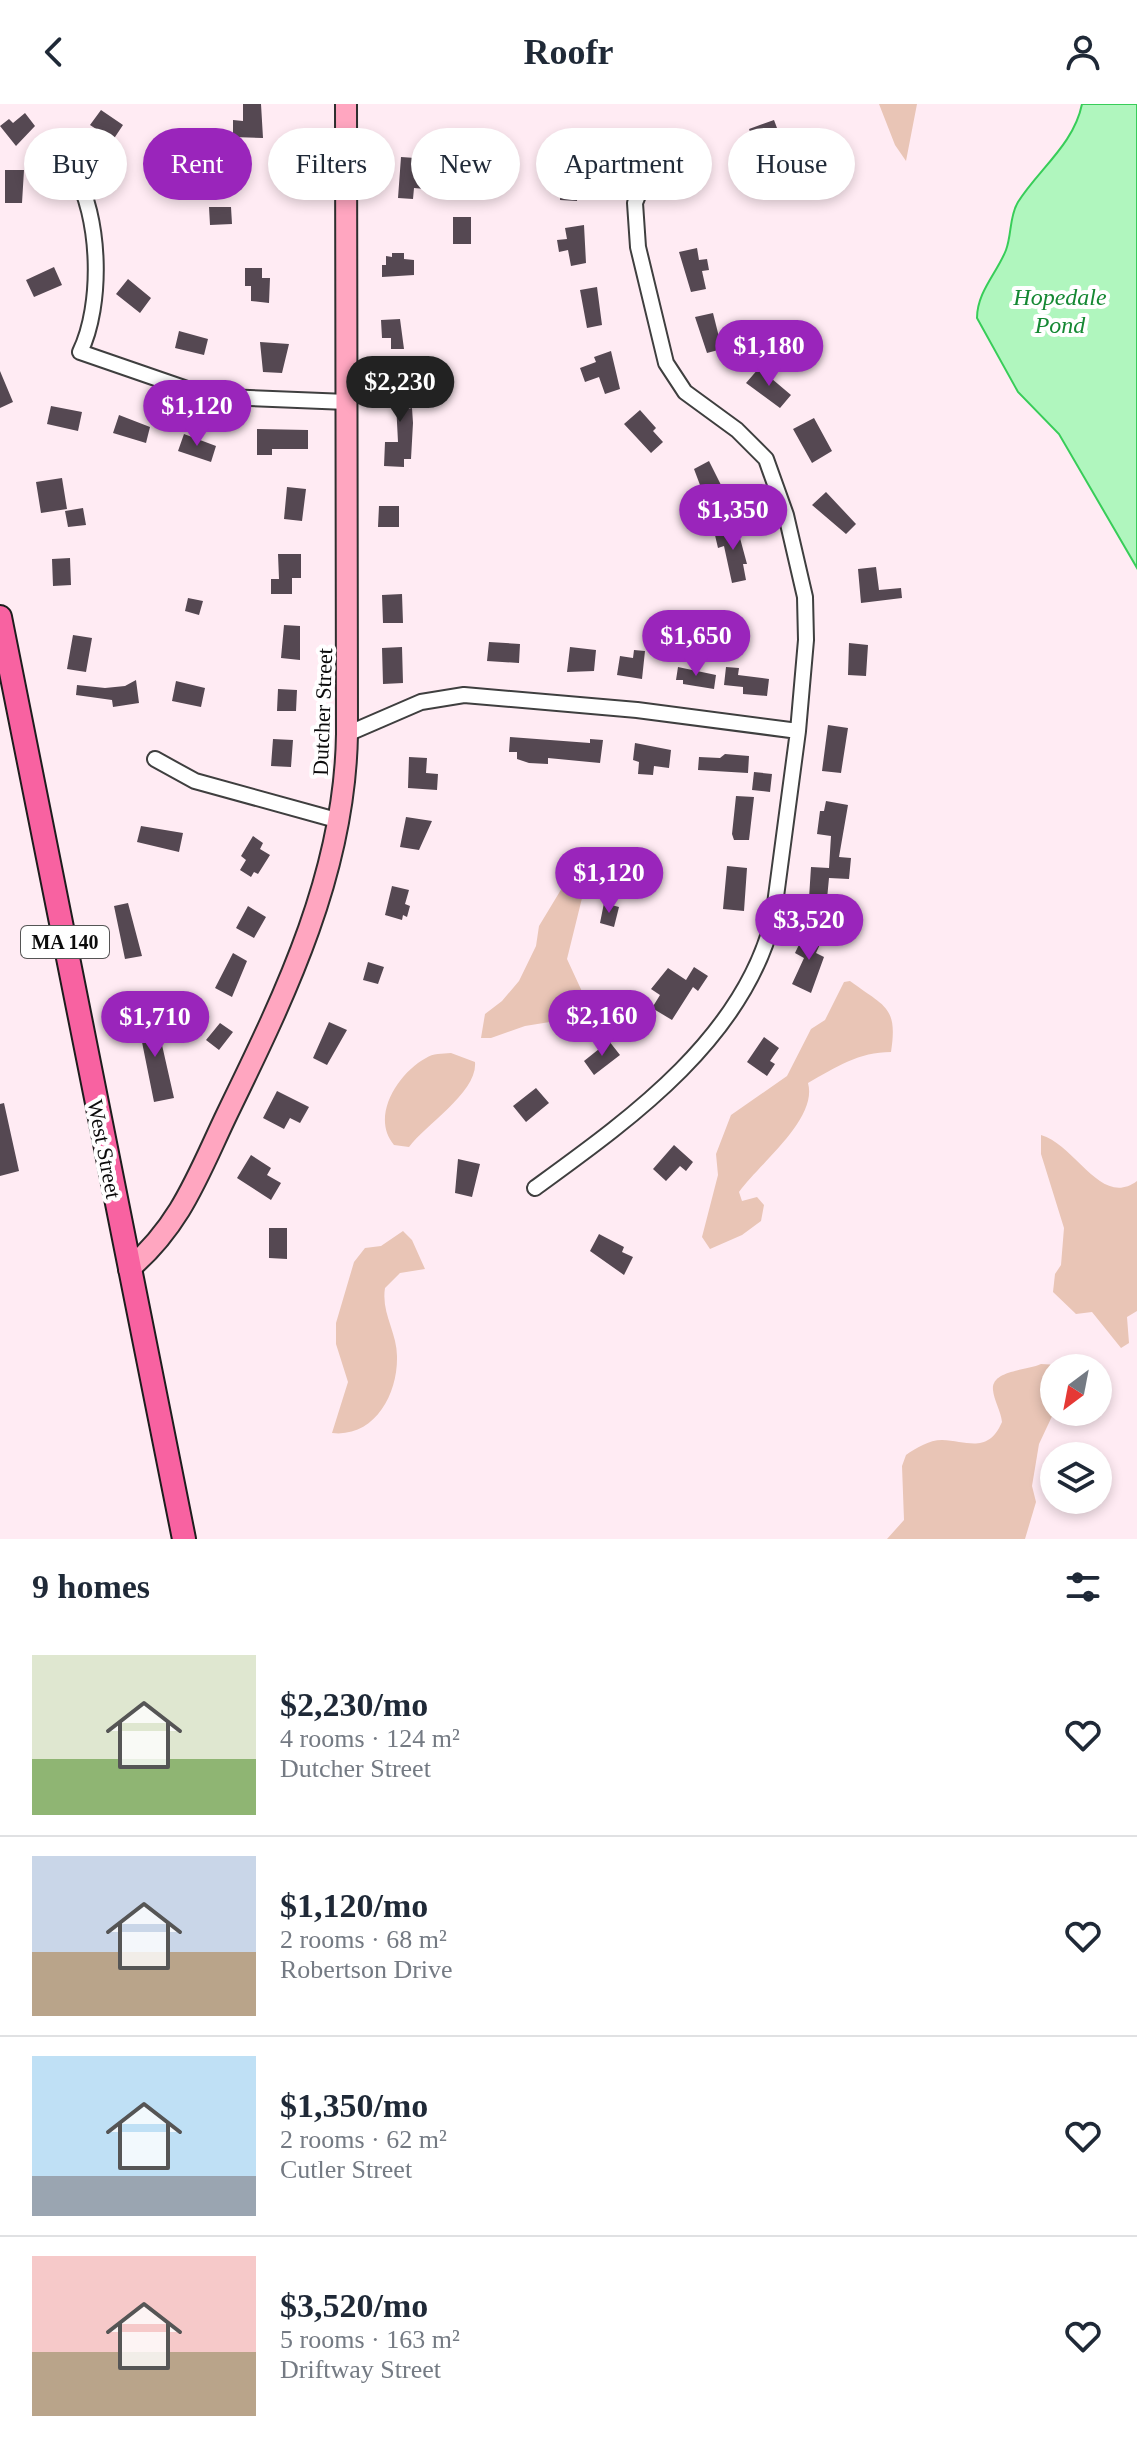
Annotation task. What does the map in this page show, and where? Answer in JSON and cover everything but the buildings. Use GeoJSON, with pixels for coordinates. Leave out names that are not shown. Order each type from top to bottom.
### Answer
{"type":"FeatureCollection","features":[{"type":"Feature","properties":{"kind":"main road","name":"West Street"},"geometry":{"type":"LineString","coordinates":[[0,617],[184,1539]]}},
{"type":"Feature","properties":{"kind":"street","name":"Dutcher Street"},"geometry":{"type":"LineString","coordinates":[[129,1269],[178,1217],[269,1028],[319,905],[340,821],[347,734],[346,104]]}},
{"type":"Feature","properties":{"kind":"street"},"geometry":{"type":"LineString","coordinates":[[87,200],[92,221],[93,320],[80,352],[193,391],[226,397],[347,402]]}},
{"type":"Feature","properties":{"kind":"street"},"geometry":{"type":"LineString","coordinates":[[535,1188],[586,1153],[667,1081],[697,1052],[749,986],[766,946],[773,919],[798,731],[806,640],[805,597],[786,515],[766,459],[737,430],[685,392],[666,363],[638,247],[636,200]]}},
{"type":"Feature","properties":{"kind":"street"},"geometry":{"type":"LineString","coordinates":[[347,734],[421,702],[464,695],[637,710],[798,731]]}},
{"type":"Feature","properties":{"kind":"street"},"geometry":{"type":"LineString","coordinates":[[155,759],[195,781],[340,821]]}},
{"type":"Feature","properties":{"kind":"shaded area"},"geometry":{"type":"Polygon","coordinates":[[[879,104],[917,104],[906,161],[895,145],[879,104]]]}},
{"type":"Feature","properties":{"kind":"shaded area"},"geometry":{"type":"Polygon","coordinates":[[[562,888],[584,890],[567,959],[585,998],[587,1016],[525,1026],[491,1038],[481,1038],[485,1014],[502,1001],[519,981],[536,946],[539,926],[562,888]]]}},
{"type":"Feature","properties":{"kind":"shaded area"},"geometry":{"type":"Polygon","coordinates":[[[850,981],[886,1009],[892,1025],[891,1052],[858,1058],[808,1083],[809,1097],[796,1126],[739,1192],[742,1201],[757,1197],[764,1205],[761,1221],[742,1235],[710,1249],[702,1237],[718,1175],[716,1154],[731,1115],[787,1076],[811,1029],[825,1020],[844,982],[850,981]]]}},
{"type":"Feature","properties":{"kind":"shaded area"},"geometry":{"type":"Polygon","coordinates":[[[451,1053],[475,1062],[468,1085],[409,1147],[394,1145],[387,1134],[385,1122],[386,1109],[397,1085],[429,1056],[451,1053]]]}},
{"type":"Feature","properties":{"kind":"shaded area"},"geometry":{"type":"Polygon","coordinates":[[[1041,1135],[1054,1141],[1100,1181],[1112,1187],[1124,1187],[1137,1181],[1137,1311],[1127,1317],[1129,1343],[1121,1348],[1092,1312],[1076,1314],[1053,1292],[1055,1274],[1061,1265],[1064,1228],[1041,1154],[1041,1135]]]}},
{"type":"Feature","properties":{"kind":"shaded area"},"geometry":{"type":"Polygon","coordinates":[[[403,1231],[412,1240],[425,1269],[400,1273],[385,1288],[385,1306],[397,1356],[393,1385],[381,1411],[371,1421],[347,1433],[332,1433],[348,1382],[336,1344],[336,1323],[354,1262],[365,1248],[381,1246],[403,1231]]]}},
{"type":"Feature","properties":{"kind":"shaded area"},"geometry":{"type":"Polygon","coordinates":[[[1040,1364],[1040,1426],[1047,1426],[1039,1444],[1032,1486],[1036,1502],[1025,1539],[887,1539],[904,1520],[902,1466],[906,1455],[937,1440],[976,1443],[990,1438],[1002,1422],[993,1390],[994,1383],[1003,1375],[1040,1364]]]}},
{"type":"Feature","properties":{"kind":"water","name":"Hopedale Pond"},"geometry":{"type":"Polygon","coordinates":[[[1082,104],[1137,104],[1137,568],[1059,434],[1018,392],[977,318],[980,300],[1006,250],[1015,208],[1072,132],[1082,104]]]}}]}
